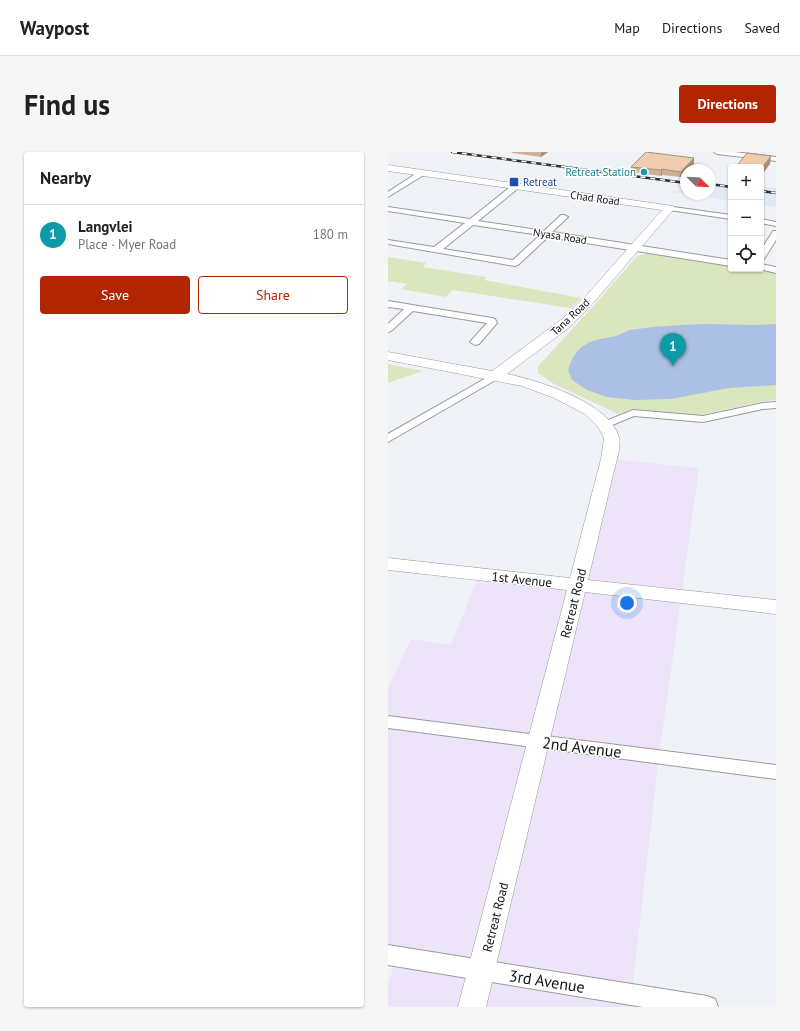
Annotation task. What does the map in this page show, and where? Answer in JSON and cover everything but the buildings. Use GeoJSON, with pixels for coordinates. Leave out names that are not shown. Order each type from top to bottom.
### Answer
{"type":"FeatureCollection","features":[{"type":"Feature","properties":{"kind":"street"},"geometry":{"type":"LineString","coordinates":[[717,152],[776,159]]}},
{"type":"Feature","properties":{"kind":"street","name":"Chad Road"},"geometry":{"type":"LineString","coordinates":[[388,168],[728,217]]}},
{"type":"Feature","properties":{"kind":"street"},"geometry":{"type":"LineString","coordinates":[[388,195],[423,173]]}},
{"type":"Feature","properties":{"kind":"street"},"geometry":{"type":"LineString","coordinates":[[436,250],[517,186]]}},
{"type":"Feature","properties":{"kind":"street","name":"Tana Road"},"geometry":{"type":"LineString","coordinates":[[495,376],[566,323],[590,299],[670,208]]}},
{"type":"Feature","properties":{"kind":"street","name":"Nyasa Road"},"geometry":{"type":"LineString","coordinates":[[388,209],[728,263]]}},
{"type":"Feature","properties":{"kind":"street"},"geometry":{"type":"LineString","coordinates":[[388,242],[515,263],[564,217]]}},
{"type":"Feature","properties":{"kind":"street"},"geometry":{"type":"LineString","coordinates":[[764,222],[776,224]]}},
{"type":"Feature","properties":{"kind":"street"},"geometry":{"type":"LineString","coordinates":[[764,252],[776,233]]}},
{"type":"Feature","properties":{"kind":"street"},"geometry":{"type":"LineString","coordinates":[[764,268],[776,270]]}},
{"type":"Feature","properties":{"kind":"street"},"geometry":{"type":"LineString","coordinates":[[388,304],[492,321],[492,323],[475,342]]}},
{"type":"Feature","properties":{"kind":"street"},"geometry":{"type":"LineString","coordinates":[[388,329],[412,308]]}},
{"type":"Feature","properties":{"kind":"street"},"geometry":{"type":"LineString","coordinates":[[559,395],[536,379],[530,373],[529,368],[566,323]]}},
{"type":"Feature","properties":{"kind":"street","name":"Retreat Road"},"geometry":{"type":"LineString","coordinates":[[388,356],[526,382],[559,395],[590,411],[605,425],[612,438],[611,452],[472,1007]]}},
{"type":"Feature","properties":{"kind":"street"},"geometry":{"type":"LineString","coordinates":[[388,439],[495,376]]}},
{"type":"Feature","properties":{"kind":"street"},"geometry":{"type":"LineString","coordinates":[[605,425],[633,414],[703,419],[763,406],[776,405]]}},
{"type":"Feature","properties":{"kind":"street","name":"1st Avenue"},"geometry":{"type":"LineString","coordinates":[[388,564],[776,608]]}},
{"type":"Feature","properties":{"kind":"street","name":"2nd Avenue"},"geometry":{"type":"LineString","coordinates":[[388,722],[776,772]]}},
{"type":"Feature","properties":{"kind":"street","name":"3rd Avenue"},"geometry":{"type":"LineString","coordinates":[[388,955],[707,1007]]}},
{"type":"Feature","properties":{"kind":"shaded area"},"geometry":{"type":"Polygon","coordinates":[[[728,185],[728,201],[716,199],[716,186],[728,185]]]}},
{"type":"Feature","properties":{"kind":"shaded area"},"geometry":{"type":"Polygon","coordinates":[[[764,186],[776,188],[776,207],[764,205],[764,186]]]}},
{"type":"Feature","properties":{"kind":"shaded area"},"geometry":{"type":"Polygon","coordinates":[[[680,191],[680,193],[671,192],[680,191]]]}},
{"type":"Feature","properties":{"kind":"shaded area"},"geometry":{"type":"Polygon","coordinates":[[[609,459],[699,468],[659,757],[630,1007],[388,1007],[388,984],[397,957],[388,955],[388,688],[411,639],[451,645],[479,574],[578,585],[609,459]]]}},
{"type":"Feature","properties":{"kind":"green space"},"geometry":{"type":"Polygon","coordinates":[[[651,253],[728,265],[728,272],[764,272],[764,270],[776,272],[776,400],[700,415],[630,410],[618,414],[554,384],[538,373],[538,366],[637,256],[651,253]]]}},
{"type":"Feature","properties":{"kind":"green space"},"geometry":{"type":"Polygon","coordinates":[[[388,257],[426,263],[423,267],[486,277],[484,280],[581,298],[571,308],[453,290],[446,297],[401,289],[407,284],[388,281],[388,257]]]}},
{"type":"Feature","properties":{"kind":"green space"},"geometry":{"type":"Polygon","coordinates":[[[388,364],[423,371],[388,383],[388,364]]]}},
{"type":"Feature","properties":{"kind":"water"},"geometry":{"type":"Polygon","coordinates":[[[704,324],[776,324],[776,385],[729,388],[671,399],[635,400],[607,397],[587,390],[572,380],[568,370],[580,348],[599,339],[618,335],[630,330],[704,324]]]}},
{"type":"Feature","properties":{"kind":"railway"},"geometry":{"type":"LineString","coordinates":[[452,152],[680,182]]}},
{"type":"Feature","properties":{"kind":"railway"},"geometry":{"type":"LineString","coordinates":[[716,185],[728,187]]}},
{"type":"Feature","properties":{"kind":"railway"},"geometry":{"type":"LineString","coordinates":[[764,191],[776,193]]}},
{"type":"Feature","properties":{"kind":"place","name":"Retreat Station"},"geometry":{"type":"Point","coordinates":[644,172]}},
{"type":"Feature","properties":{"kind":"place","name":"Retreat"},"geometry":{"type":"Point","coordinates":[514,182]}},
{"type":"Feature","properties":{"kind":"place","name":"Langvlei"},"geometry":{"type":"Point","coordinates":[673,366]}}]}
